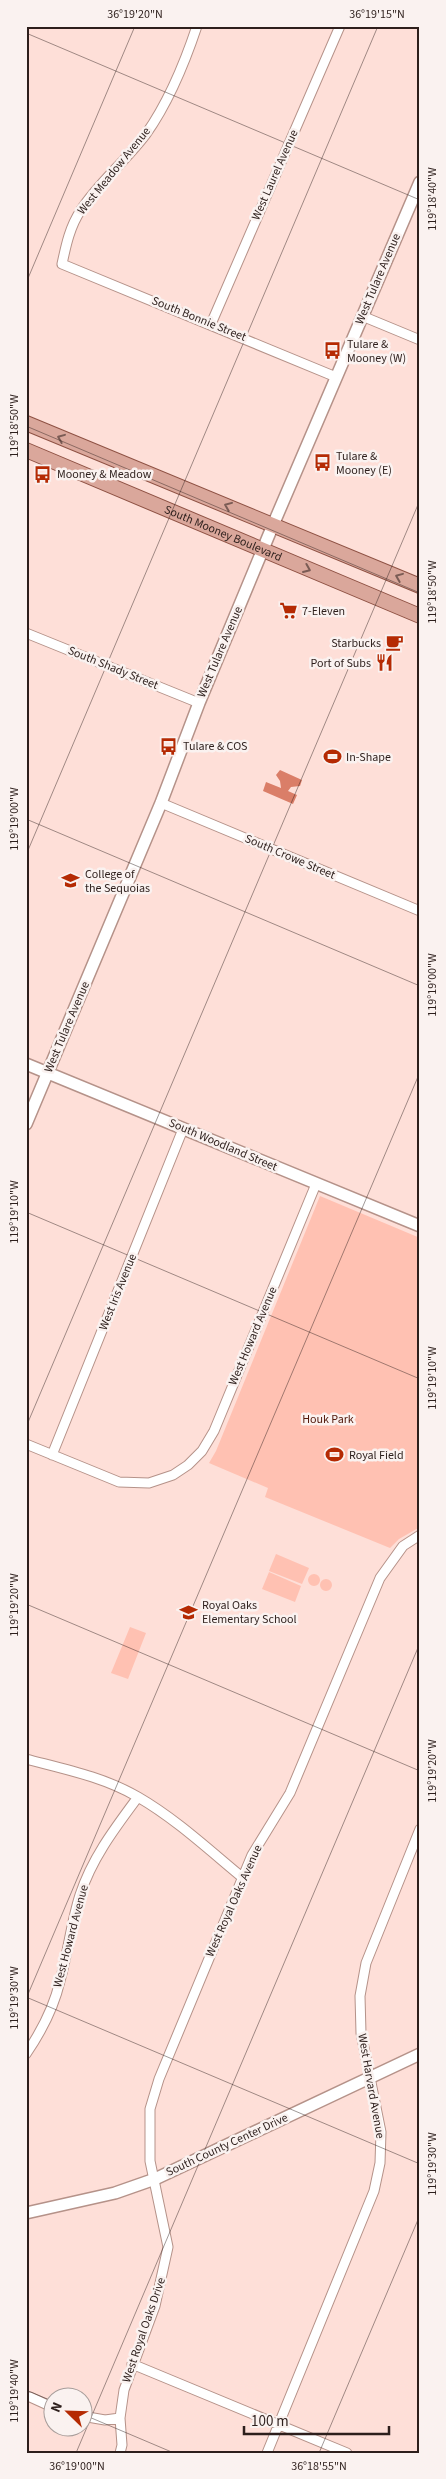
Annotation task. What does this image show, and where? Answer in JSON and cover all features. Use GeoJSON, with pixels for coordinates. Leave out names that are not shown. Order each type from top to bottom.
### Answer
{"type":"FeatureCollection","features":[{"type":"Feature","properties":{"kind":"main road","name":"South Mooney Boulevard"},"geometry":{"type":"LineString","coordinates":[[26,424],[420,586]]}},
{"type":"Feature","properties":{"kind":"main road","name":"South Mooney Boulevard"},"geometry":{"type":"LineString","coordinates":[[26,450],[420,616]]}},
{"type":"Feature","properties":{"kind":"street","name":"West Meadow Avenue"},"geometry":{"type":"LineString","coordinates":[[62,264],[67,238],[80,211],[122,164],[147,132],[170,92],[197,26]]}},
{"type":"Feature","properties":{"kind":"street","name":"West Laurel Avenue"},"geometry":{"type":"LineString","coordinates":[[210,324],[340,26]]}},
{"type":"Feature","properties":{"kind":"street","name":"West Tulare Avenue"},"geometry":{"type":"LineString","coordinates":[[26,1124],[160,803],[272,525],[420,183]]}},
{"type":"Feature","properties":{"kind":"street","name":"South Bonnie Street"},"geometry":{"type":"LineString","coordinates":[[62,264],[336,377]]}},
{"type":"Feature","properties":{"kind":"street"},"geometry":{"type":"LineString","coordinates":[[362,316],[420,340]]}},
{"type":"Feature","properties":{"kind":"street","name":"South Shady Street"},"geometry":{"type":"LineString","coordinates":[[26,632],[199,703]]}},
{"type":"Feature","properties":{"kind":"street","name":"South Crowe Street"},"geometry":{"type":"LineString","coordinates":[[160,803],[420,911]]}},
{"type":"Feature","properties":{"kind":"street","name":"South Woodland Street"},"geometry":{"type":"LineString","coordinates":[[26,1064],[420,1226]]}},
{"type":"Feature","properties":{"kind":"street","name":"West Iris Avenue"},"geometry":{"type":"LineString","coordinates":[[52,1454],[183,1129]]}},
{"type":"Feature","properties":{"kind":"street","name":"West Howard Avenue"},"geometry":{"type":"LineString","coordinates":[[52,1454],[119,1482],[149,1483],[173,1475],[202,1451],[214,1431],[316,1184]]}},
{"type":"Feature","properties":{"kind":"street"},"geometry":{"type":"LineString","coordinates":[[26,1444],[52,1454]]}},
{"type":"Feature","properties":{"kind":"street","name":"West Royal Oaks Avenue"},"geometry":{"type":"LineString","coordinates":[[155,2179],[150,2161],[150,2109],[159,2079],[243,1878],[260,1842],[290,1793],[380,1578],[391,1559],[403,1546],[420,1535]]}},
{"type":"Feature","properties":{"kind":"street"},"geometry":{"type":"LineString","coordinates":[[26,1759],[84,1775],[138,1797],[186,1830],[243,1878]]}},
{"type":"Feature","properties":{"kind":"street","name":"West Howard Avenue"},"geometry":{"type":"LineString","coordinates":[[26,2054],[49,2012],[60,1982],[80,1894],[93,1863],[106,1840],[138,1797]]}},
{"type":"Feature","properties":{"kind":"street","name":"West Harvard Avenue"},"geometry":{"type":"LineString","coordinates":[[267,2453],[374,2191],[380,2163],[381,2132],[361,2033],[360,1996],[366,1963],[420,1829]]}},
{"type":"Feature","properties":{"kind":"street","name":"South County Center Drive"},"geometry":{"type":"LineString","coordinates":[[26,2213],[115,2193],[155,2179],[420,2054]]}},
{"type":"Feature","properties":{"kind":"street","name":"West Royal Oaks Drive"},"geometry":{"type":"LineString","coordinates":[[120,2453],[122,2445],[120,2418],[124,2390],[155,2306],[168,2247],[155,2179]]}},
{"type":"Feature","properties":{"kind":"street"},"geometry":{"type":"LineString","coordinates":[[132,2364],[347,2453]]}},
{"type":"Feature","properties":{"kind":"street"},"geometry":{"type":"LineString","coordinates":[[30,2397],[42,2402]]}},
{"type":"Feature","properties":{"kind":"street"},"geometry":{"type":"LineString","coordinates":[[92,2418],[105,2420],[120,2418]]}},
{"type":"Feature","properties":{"kind":"green space","name":"Houk Park"},"geometry":{"type":"Polygon","coordinates":[[[320,1196],[420,1238],[420,1527],[399,1539],[390,1548],[265,1497],[268,1488],[209,1463],[216,1451],[320,1196]]]}},
{"type":"Feature","properties":{"kind":"green space"},"geometry":{"type":"Polygon","coordinates":[[[276,1554],[309,1568],[302,1584],[269,1571],[276,1554]]]}},
{"type":"Feature","properties":{"kind":"green space"},"geometry":{"type":"Polygon","coordinates":[[[269,1572],[301,1586],[295,1602],[262,1589],[269,1572]]]}},
{"type":"Feature","properties":{"kind":"green space"},"geometry":{"type":"Polygon","coordinates":[[[312,1574],[316,1574],[320,1580],[316,1586],[312,1586],[308,1582],[308,1578],[312,1574]]]}},
{"type":"Feature","properties":{"kind":"green space"},"geometry":{"type":"Polygon","coordinates":[[[324,1579],[328,1579],[332,1585],[328,1591],[324,1591],[320,1587],[320,1583],[324,1579]]]}},
{"type":"Feature","properties":{"kind":"green space"},"geometry":{"type":"Polygon","coordinates":[[[130,1627],[146,1633],[128,1679],[111,1673],[130,1627]]]}},
{"type":"Feature","properties":{"kind":"shaded area"},"geometry":{"type":"Polygon","coordinates":[[[280,770],[302,780],[300,786],[291,787],[288,791],[297,795],[293,804],[263,791],[266,782],[281,788],[280,781],[276,775],[280,770]]]}},
{"type":"Feature","properties":{"kind":"place","name":"Tulare & Mooney (W)"},"geometry":{"type":"Point","coordinates":[333,351]}},
{"type":"Feature","properties":{"kind":"place","name":"Tulare & Mooney (E)"},"geometry":{"type":"Point","coordinates":[322,463]}},
{"type":"Feature","properties":{"kind":"place","name":"Mooney & Meadow"},"geometry":{"type":"Point","coordinates":[43,474]}},
{"type":"Feature","properties":{"kind":"place","name":"7-Eleven"},"geometry":{"type":"Point","coordinates":[288,611]}},
{"type":"Feature","properties":{"kind":"place","name":"Starbucks"},"geometry":{"type":"Point","coordinates":[395,643]}},
{"type":"Feature","properties":{"kind":"place","name":"Port of Subs"},"geometry":{"type":"Point","coordinates":[385,663]}},
{"type":"Feature","properties":{"kind":"place","name":"Tulare & COS"},"geometry":{"type":"Point","coordinates":[169,746]}},
{"type":"Feature","properties":{"kind":"place","name":"In-Shape"},"geometry":{"type":"Point","coordinates":[332,757]}},
{"type":"Feature","properties":{"kind":"place","name":"College of the Sequoias"},"geometry":{"type":"Point","coordinates":[71,881]}},
{"type":"Feature","properties":{"kind":"place","name":"Royal Field"},"geometry":{"type":"Point","coordinates":[335,1455]}},
{"type":"Feature","properties":{"kind":"place","name":"Royal Oaks Elementary School"},"geometry":{"type":"Point","coordinates":[188,1612]}}]}
